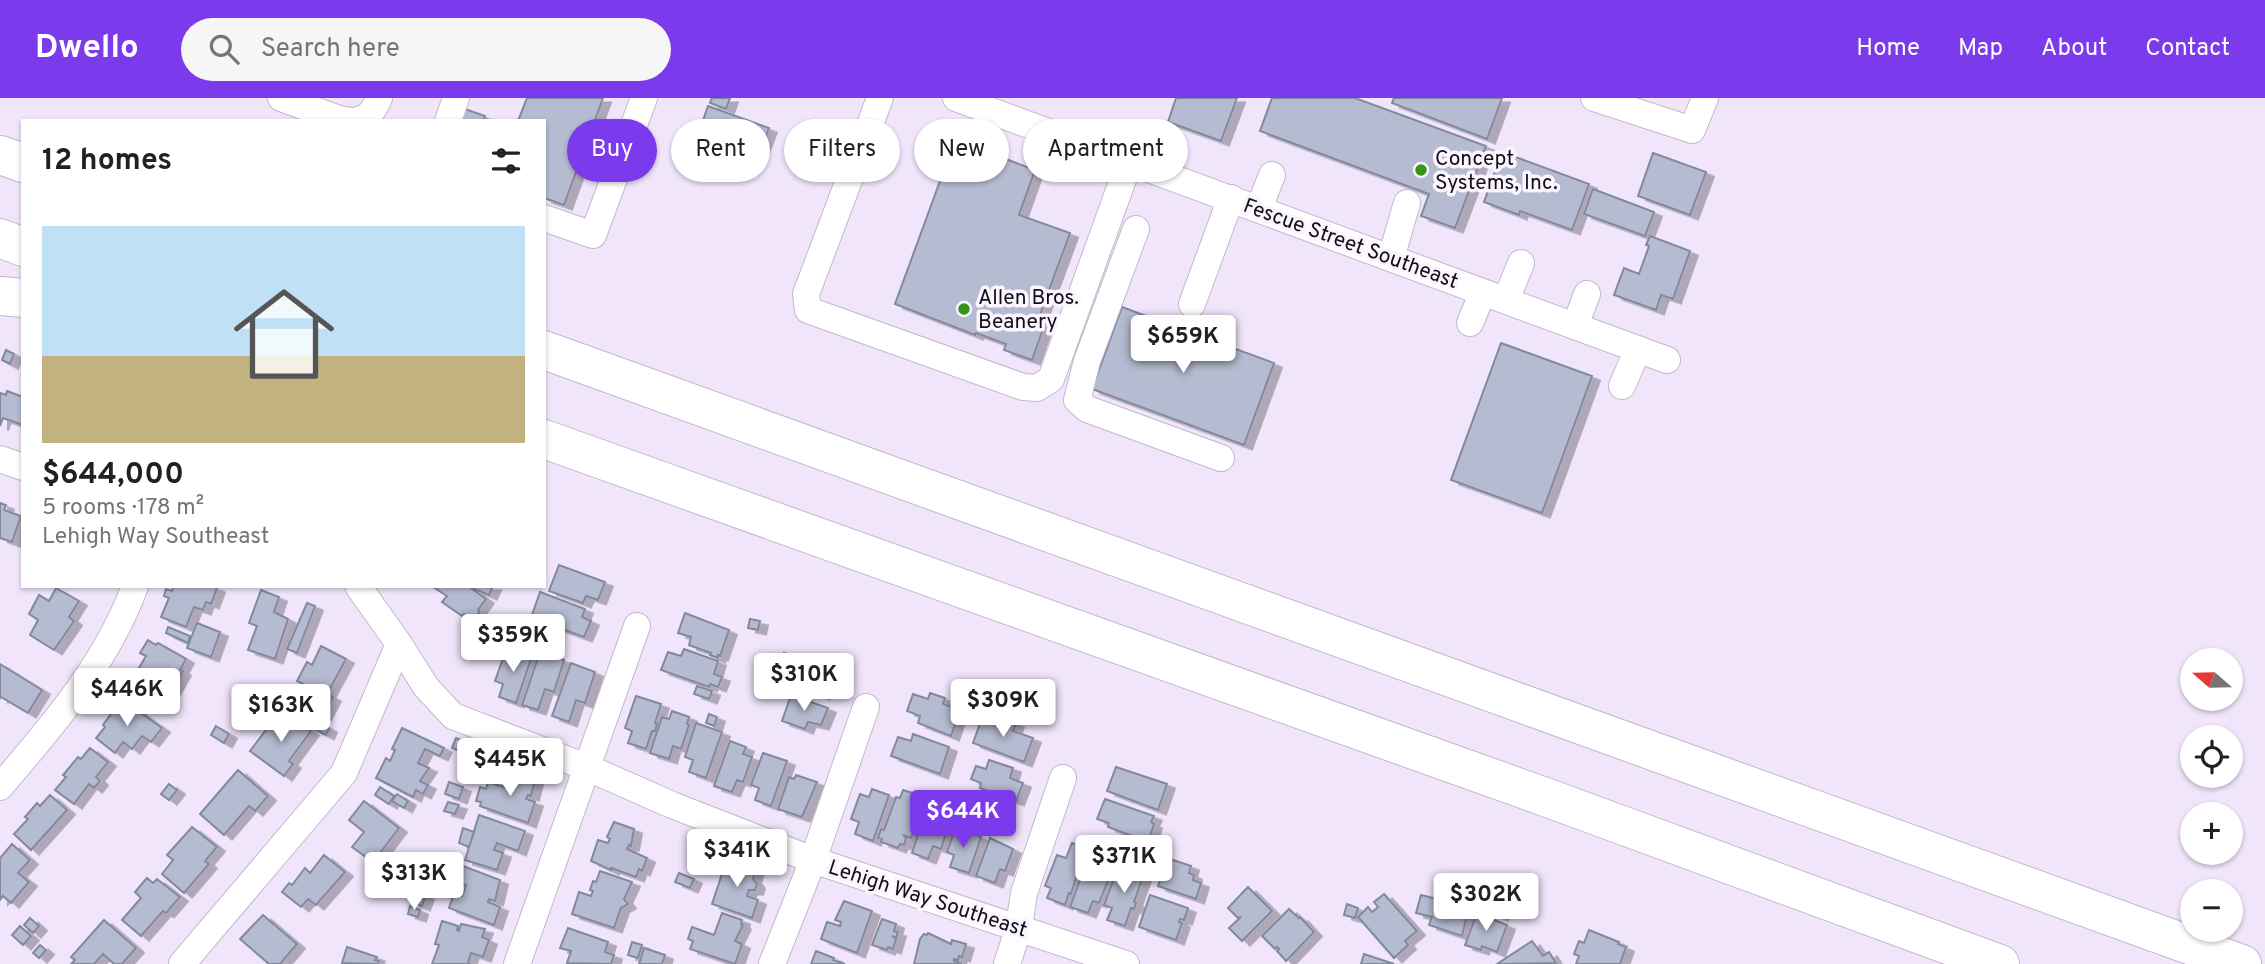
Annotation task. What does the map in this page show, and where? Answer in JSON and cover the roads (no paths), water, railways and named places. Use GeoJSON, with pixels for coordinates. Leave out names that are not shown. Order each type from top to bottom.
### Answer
{"type":"FeatureCollection","features":[{"type":"Feature","properties":{"kind":"highway"},"geometry":{"type":"LineString","coordinates":[[0,155],[21,162]]}},
{"type":"Feature","properties":{"kind":"highway"},"geometry":{"type":"LineString","coordinates":[[0,238],[21,246]]}},
{"type":"Feature","properties":{"kind":"highway"},"geometry":{"type":"LineString","coordinates":[[0,296],[21,299]]}},
{"type":"Feature","properties":{"kind":"highway"},"geometry":{"type":"LineString","coordinates":[[546,351],[2242,964]]}},
{"type":"Feature","properties":{"kind":"highway"},"geometry":{"type":"LineString","coordinates":[[546,440],[1548,798],[2000,964]]}},
{"type":"Feature","properties":{"kind":"street"},"geometry":{"type":"LineString","coordinates":[[281,98],[340,119]]}},
{"type":"Feature","properties":{"kind":"street"},"geometry":{"type":"LineString","coordinates":[[365,119],[374,111],[379,98]]}},
{"type":"Feature","properties":{"kind":"street"},"geometry":{"type":"LineString","coordinates":[[449,119],[456,98]]}},
{"type":"Feature","properties":{"kind":"street"},"geometry":{"type":"LineString","coordinates":[[546,219],[593,235],[644,98]]}},
{"type":"Feature","properties":{"kind":"street"},"geometry":{"type":"LineString","coordinates":[[880,98],[806,294],[808,310],[1023,387],[1037,388],[1051,379],[1122,182]]}},
{"type":"Feature","properties":{"kind":"street","name":"Fescue Street Southeast"},"geometry":{"type":"LineString","coordinates":[[956,98],[1020,109],[1042,119]]}},
{"type":"Feature","properties":{"kind":"street"},"geometry":{"type":"LineString","coordinates":[[1594,98],[1639,104],[1692,130],[1705,98]]}},
{"type":"Feature","properties":{"kind":"street"},"geometry":{"type":"LineString","coordinates":[[1259,208],[1272,176]]}},
{"type":"Feature","properties":{"kind":"street","name":"Fescue Street Southeast"},"geometry":{"type":"LineString","coordinates":[[1188,182],[1667,360]]}},
{"type":"Feature","properties":{"kind":"street"},"geometry":{"type":"LineString","coordinates":[[1192,304],[1231,198]]}},
{"type":"Feature","properties":{"kind":"street"},"geometry":{"type":"LineString","coordinates":[[1391,258],[1407,203]]}},
{"type":"Feature","properties":{"kind":"street"},"geometry":{"type":"LineString","coordinates":[[1136,229],[1087,361],[1077,400],[1087,409],[1221,458]]}},
{"type":"Feature","properties":{"kind":"street"},"geometry":{"type":"LineString","coordinates":[[1470,323],[1521,262]]}},
{"type":"Feature","properties":{"kind":"street"},"geometry":{"type":"LineString","coordinates":[[1575,326],[1587,294]]}},
{"type":"Feature","properties":{"kind":"street"},"geometry":{"type":"LineString","coordinates":[[1622,386],[1638,349]]}},
{"type":"Feature","properties":{"kind":"street"},"geometry":{"type":"LineString","coordinates":[[0,459],[21,466]]}},
{"type":"Feature","properties":{"kind":"street"},"geometry":{"type":"LineString","coordinates":[[0,786],[9,760],[96,668],[124,618],[134,588]]}},
{"type":"Feature","properties":{"kind":"street","name":"Lehigh Way Southeast"},"geometry":{"type":"LineString","coordinates":[[359,588],[400,644],[426,687],[453,716],[813,860],[1126,964]]}},
{"type":"Feature","properties":{"kind":"street"},"geometry":{"type":"LineString","coordinates":[[517,964],[636,626]]}},
{"type":"Feature","properties":{"kind":"street"},"geometry":{"type":"LineString","coordinates":[[182,964],[344,773],[400,644]]}},
{"type":"Feature","properties":{"kind":"street"},"geometry":{"type":"LineString","coordinates":[[772,964],[813,860],[866,707]]}},
{"type":"Feature","properties":{"kind":"street"},"geometry":{"type":"LineString","coordinates":[[1007,964],[1019,927],[1024,892],[1063,778]]}},
{"type":"Feature","properties":{"kind":"place","name":"Concept Systems, Inc."},"geometry":{"type":"Point","coordinates":[1421,170]}},
{"type":"Feature","properties":{"kind":"place","name":"Allen Bros. Beanery"},"geometry":{"type":"Point","coordinates":[964,309]}}]}
